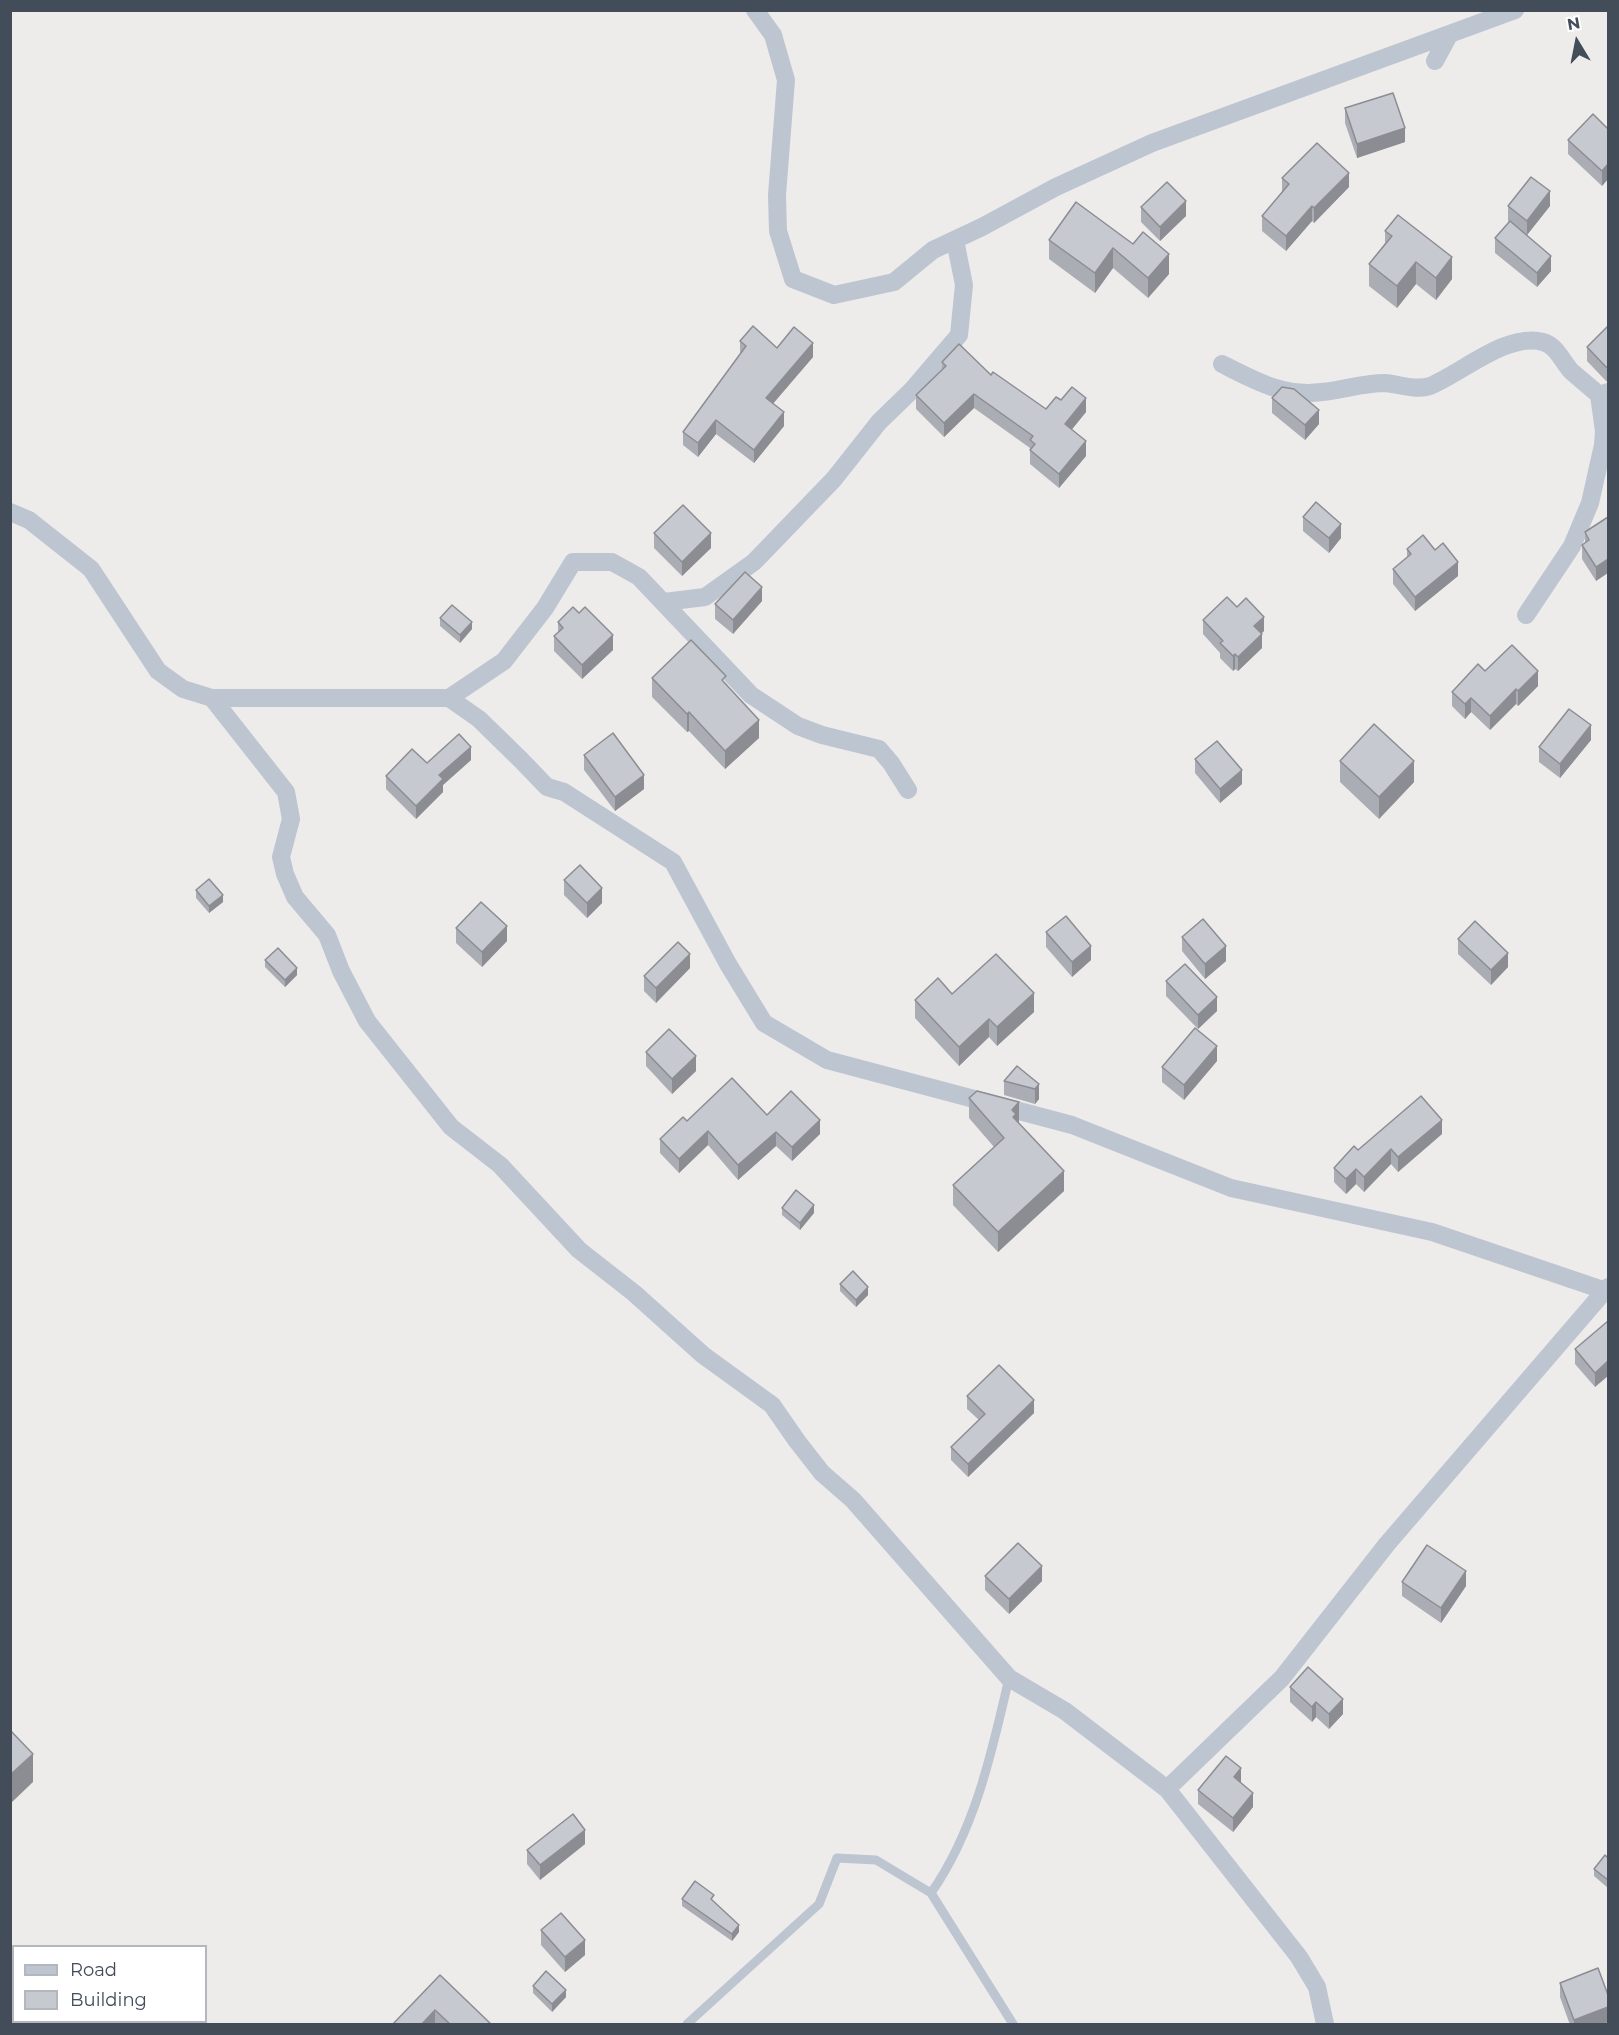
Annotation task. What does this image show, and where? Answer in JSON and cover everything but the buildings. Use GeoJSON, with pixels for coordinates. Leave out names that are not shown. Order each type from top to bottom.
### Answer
{"type":"FeatureCollection","features":[{"type":"Feature","properties":{"kind":"street"},"geometry":{"type":"LineString","coordinates":[[755,10],[773,35],[786,81],[777,195],[778,231],[793,279],[834,295],[894,282],[933,250],[1056,187],[1152,143],[1515,10]]}},
{"type":"Feature","properties":{"kind":"street"},"geometry":{"type":"LineString","coordinates":[[1435,61],[1449,35]]}},
{"type":"Feature","properties":{"kind":"street"},"geometry":{"type":"LineString","coordinates":[[664,602],[705,597],[754,562],[834,479],[879,422],[911,391],[959,335],[964,285],[955,240]]}},
{"type":"Feature","properties":{"kind":"street"},"geometry":{"type":"LineString","coordinates":[[1222,364],[1267,386],[1304,394],[1364,384],[1387,383],[1409,387],[1429,387],[1499,348],[1533,340],[1552,346],[1572,371],[1604,393],[1604,431],[1590,503],[1572,546],[1526,615]]}},
{"type":"Feature","properties":{"kind":"street"},"geometry":{"type":"LineString","coordinates":[[10,513],[29,520],[91,569],[158,671],[183,688],[212,698],[449,698],[504,660],[545,608],[573,562],[612,562],[639,577],[751,695],[798,726],[822,735],[879,749],[908,790]]}},
{"type":"Feature","properties":{"kind":"street"},"geometry":{"type":"LineString","coordinates":[[212,698],[286,792],[291,819],[281,857],[285,874],[295,897],[327,935],[341,971],[367,1021],[451,1127],[500,1165],[579,1250],[634,1293],[703,1355],[772,1405],[822,1473],[853,1500],[1009,1678],[1065,1711],[1167,1789],[1299,1957],[1317,1987],[1325,2025]]}},
{"type":"Feature","properties":{"kind":"street"},"geometry":{"type":"LineString","coordinates":[[449,698],[479,719],[547,787],[564,792],[673,862],[728,964],[764,1023],[827,1060],[1072,1125],[1231,1188],[1432,1232],[1607,1289],[1387,1544],[1282,1678],[1167,1789]]}},
{"type":"Feature","properties":{"kind":"lane"},"geometry":{"type":"LineString","coordinates":[[931,1893],[942,1877],[974,1810],[992,1750],[1009,1678]]}},
{"type":"Feature","properties":{"kind":"lane"},"geometry":{"type":"LineString","coordinates":[[687,2025],[819,1904],[837,1858],[876,1860],[931,1893],[1013,2025]]}}]}
